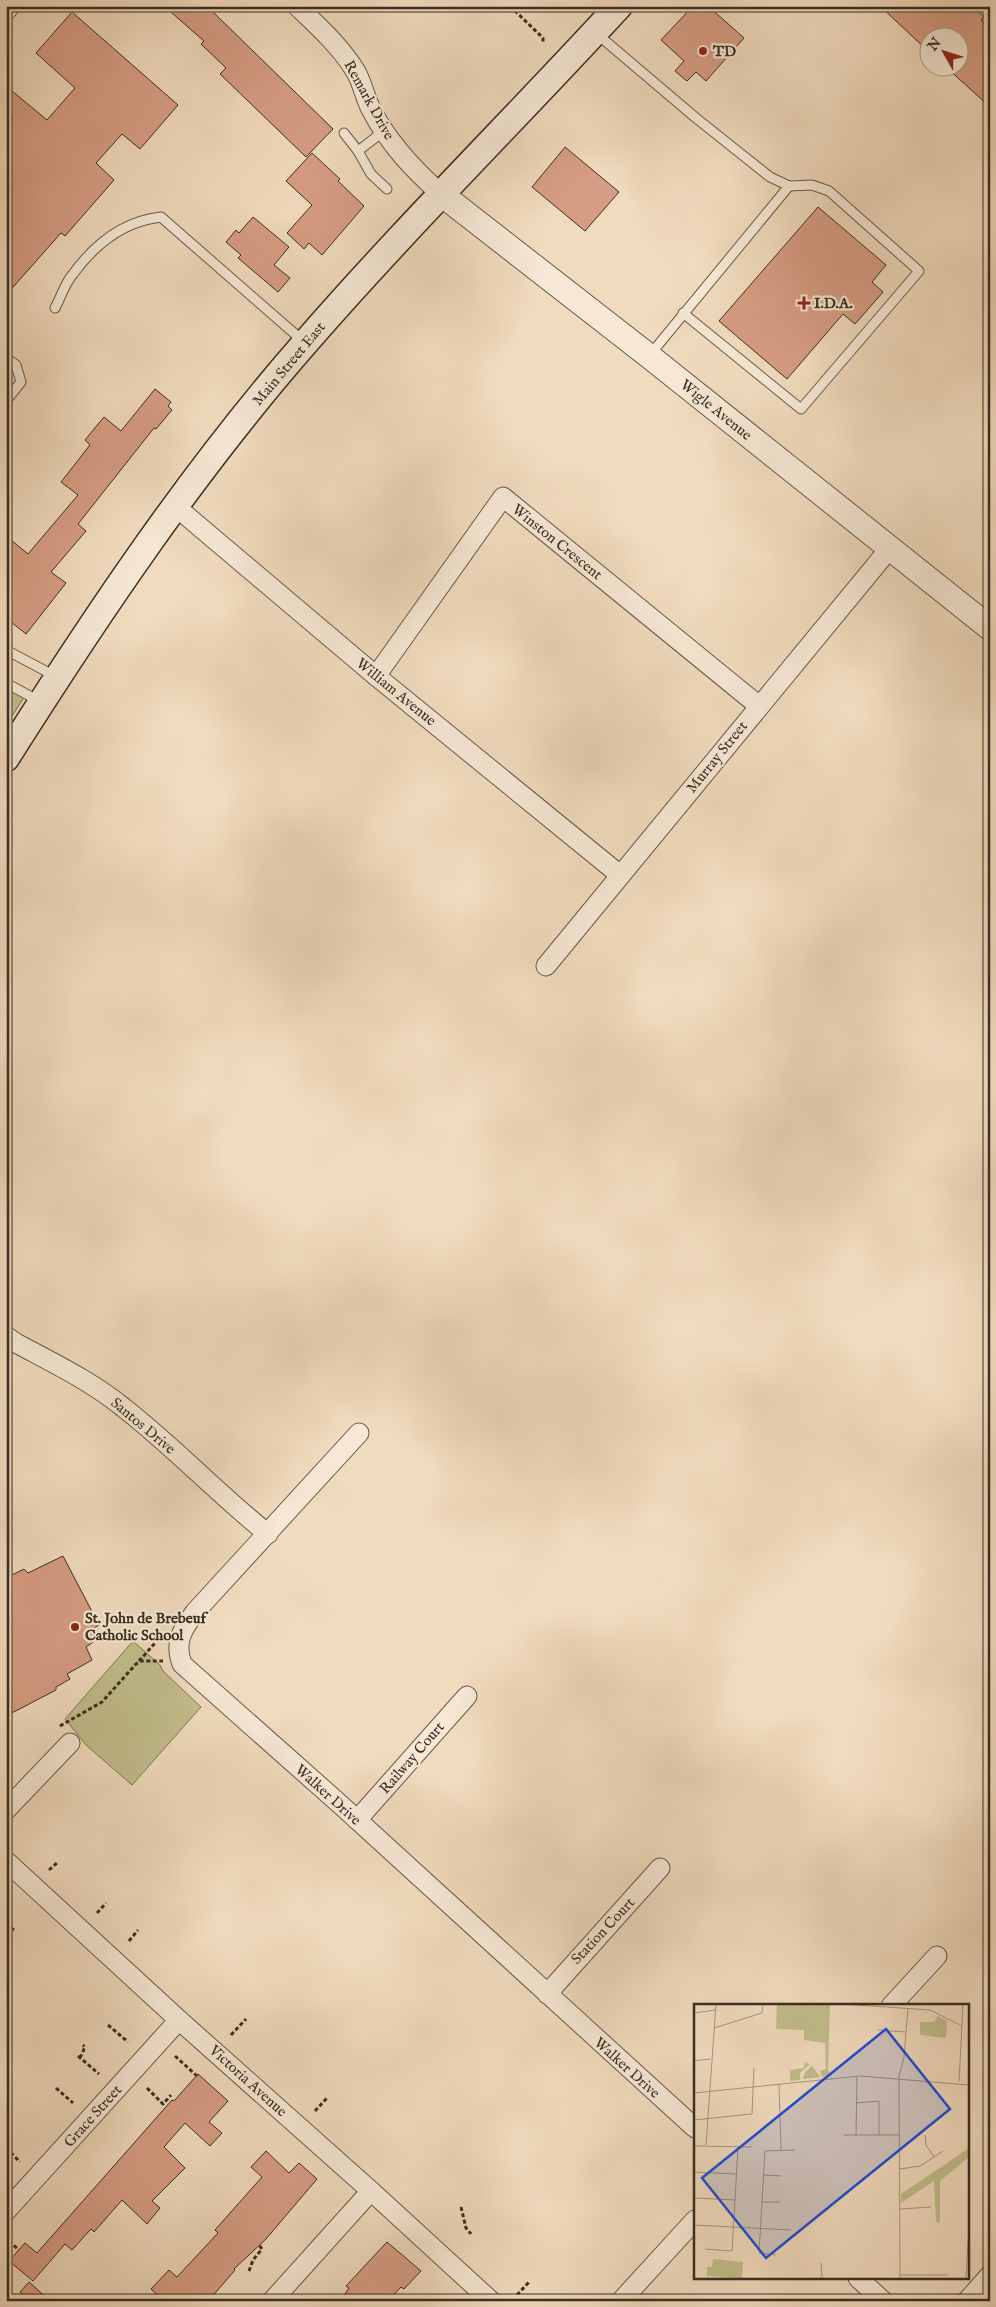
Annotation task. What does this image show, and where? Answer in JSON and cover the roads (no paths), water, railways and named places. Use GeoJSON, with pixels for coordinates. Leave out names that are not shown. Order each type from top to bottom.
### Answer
{"type":"FeatureCollection","features":[{"type":"Feature","properties":{"kind":"main road","name":"Main Street East"},"geometry":{"type":"LineString","coordinates":[[6,758],[58,677],[195,478],[305,343],[441,194],[618,6]]}},
{"type":"Feature","properties":{"kind":"street"},"geometry":{"type":"LineString","coordinates":[[6,11],[10,6]]}},
{"type":"Feature","properties":{"kind":"street","name":"Remark Drive"},"geometry":{"type":"LineString","coordinates":[[297,6],[326,34],[357,73],[371,111],[411,167],[441,194]]}},
{"type":"Feature","properties":{"kind":"street","name":"Wigle Avenue"},"geometry":{"type":"LineString","coordinates":[[441,194],[649,356],[990,628]]}},
{"type":"Feature","properties":{"kind":"street","name":"Winston Crescent"},"geometry":{"type":"LineString","coordinates":[[376,676],[503,497],[759,706]]}},
{"type":"Feature","properties":{"kind":"street","name":"William Avenue"},"geometry":{"type":"LineString","coordinates":[[175,506],[376,676],[620,875]]}},
{"type":"Feature","properties":{"kind":"street","name":"Murray Street"},"geometry":{"type":"LineString","coordinates":[[546,966],[890,548]]}},
{"type":"Feature","properties":{"kind":"street","name":"Santos Drive"},"geometry":{"type":"LineString","coordinates":[[6,1336],[86,1381],[124,1408],[268,1534]]}},
{"type":"Feature","properties":{"kind":"street","name":"Walker Drive"},"geometry":{"type":"LineString","coordinates":[[359,1433],[195,1612],[184,1628],[178,1652],[182,1664],[357,1820],[694,2127]]}},
{"type":"Feature","properties":{"kind":"street","name":"Railway Court"},"geometry":{"type":"LineString","coordinates":[[357,1820],[467,1696]]}},
{"type":"Feature","properties":{"kind":"street"},"geometry":{"type":"LineString","coordinates":[[8,1803],[70,1743]]}},
{"type":"Feature","properties":{"kind":"street","name":"Victoria Avenue"},"geometry":{"type":"LineString","coordinates":[[6,1861],[179,2020],[372,2191],[490,2301]]}},
{"type":"Feature","properties":{"kind":"street","name":"Station Court"},"geometry":{"type":"LineString","coordinates":[[547,1994],[660,1868]]}},
{"type":"Feature","properties":{"kind":"street"},"geometry":{"type":"LineString","coordinates":[[893,2004],[937,1956]]}},
{"type":"Feature","properties":{"kind":"street","name":"Grace Street"},"geometry":{"type":"LineString","coordinates":[[6,2211],[179,2020]]}},
{"type":"Feature","properties":{"kind":"street"},"geometry":{"type":"LineString","coordinates":[[272,2301],[372,2191]]}},
{"type":"Feature","properties":{"kind":"street"},"geometry":{"type":"LineString","coordinates":[[621,2301],[694,2221]]}},
{"type":"Feature","properties":{"kind":"street"},"geometry":{"type":"LineString","coordinates":[[967,2301],[990,2275]]}},
{"type":"Feature","properties":{"kind":"street"},"geometry":{"type":"LineString","coordinates":[[860,2280],[883,2301]]}},
{"type":"Feature","properties":{"kind":"lane"},"geometry":{"type":"LineString","coordinates":[[595,32],[770,177],[789,186],[812,185],[829,191],[919,271],[801,410],[683,313]]}},
{"type":"Feature","properties":{"kind":"lane"},"geometry":{"type":"LineString","coordinates":[[358,151],[384,131]]}},
{"type":"Feature","properties":{"kind":"lane"},"geometry":{"type":"LineString","coordinates":[[344,133],[358,151],[371,174],[387,189]]}},
{"type":"Feature","properties":{"kind":"lane"},"geometry":{"type":"LineString","coordinates":[[649,356],[789,186]]}},
{"type":"Feature","properties":{"kind":"lane"},"geometry":{"type":"LineString","coordinates":[[55,308],[72,274],[106,237],[146,218],[161,217],[305,343]]}},
{"type":"Feature","properties":{"kind":"lane"},"geometry":{"type":"LineString","coordinates":[[6,358],[16,366],[21,382],[6,401]]}},
{"type":"Feature","properties":{"kind":"lane"},"geometry":{"type":"LineString","coordinates":[[6,650],[58,677]]}},
{"type":"Feature","properties":{"kind":"lane"},"geometry":{"type":"LineString","coordinates":[[6,683],[42,702]]}},
{"type":"Feature","properties":{"kind":"place","name":"TD"},"geometry":{"type":"Point","coordinates":[703,51]}},
{"type":"Feature","properties":{"kind":"place","name":"I.D.A."},"geometry":{"type":"Point","coordinates":[804,303]}},
{"type":"Feature","properties":{"kind":"place","name":"St. John de Brebeuf Catholic School"},"geometry":{"type":"Point","coordinates":[75,1627]}}]}
